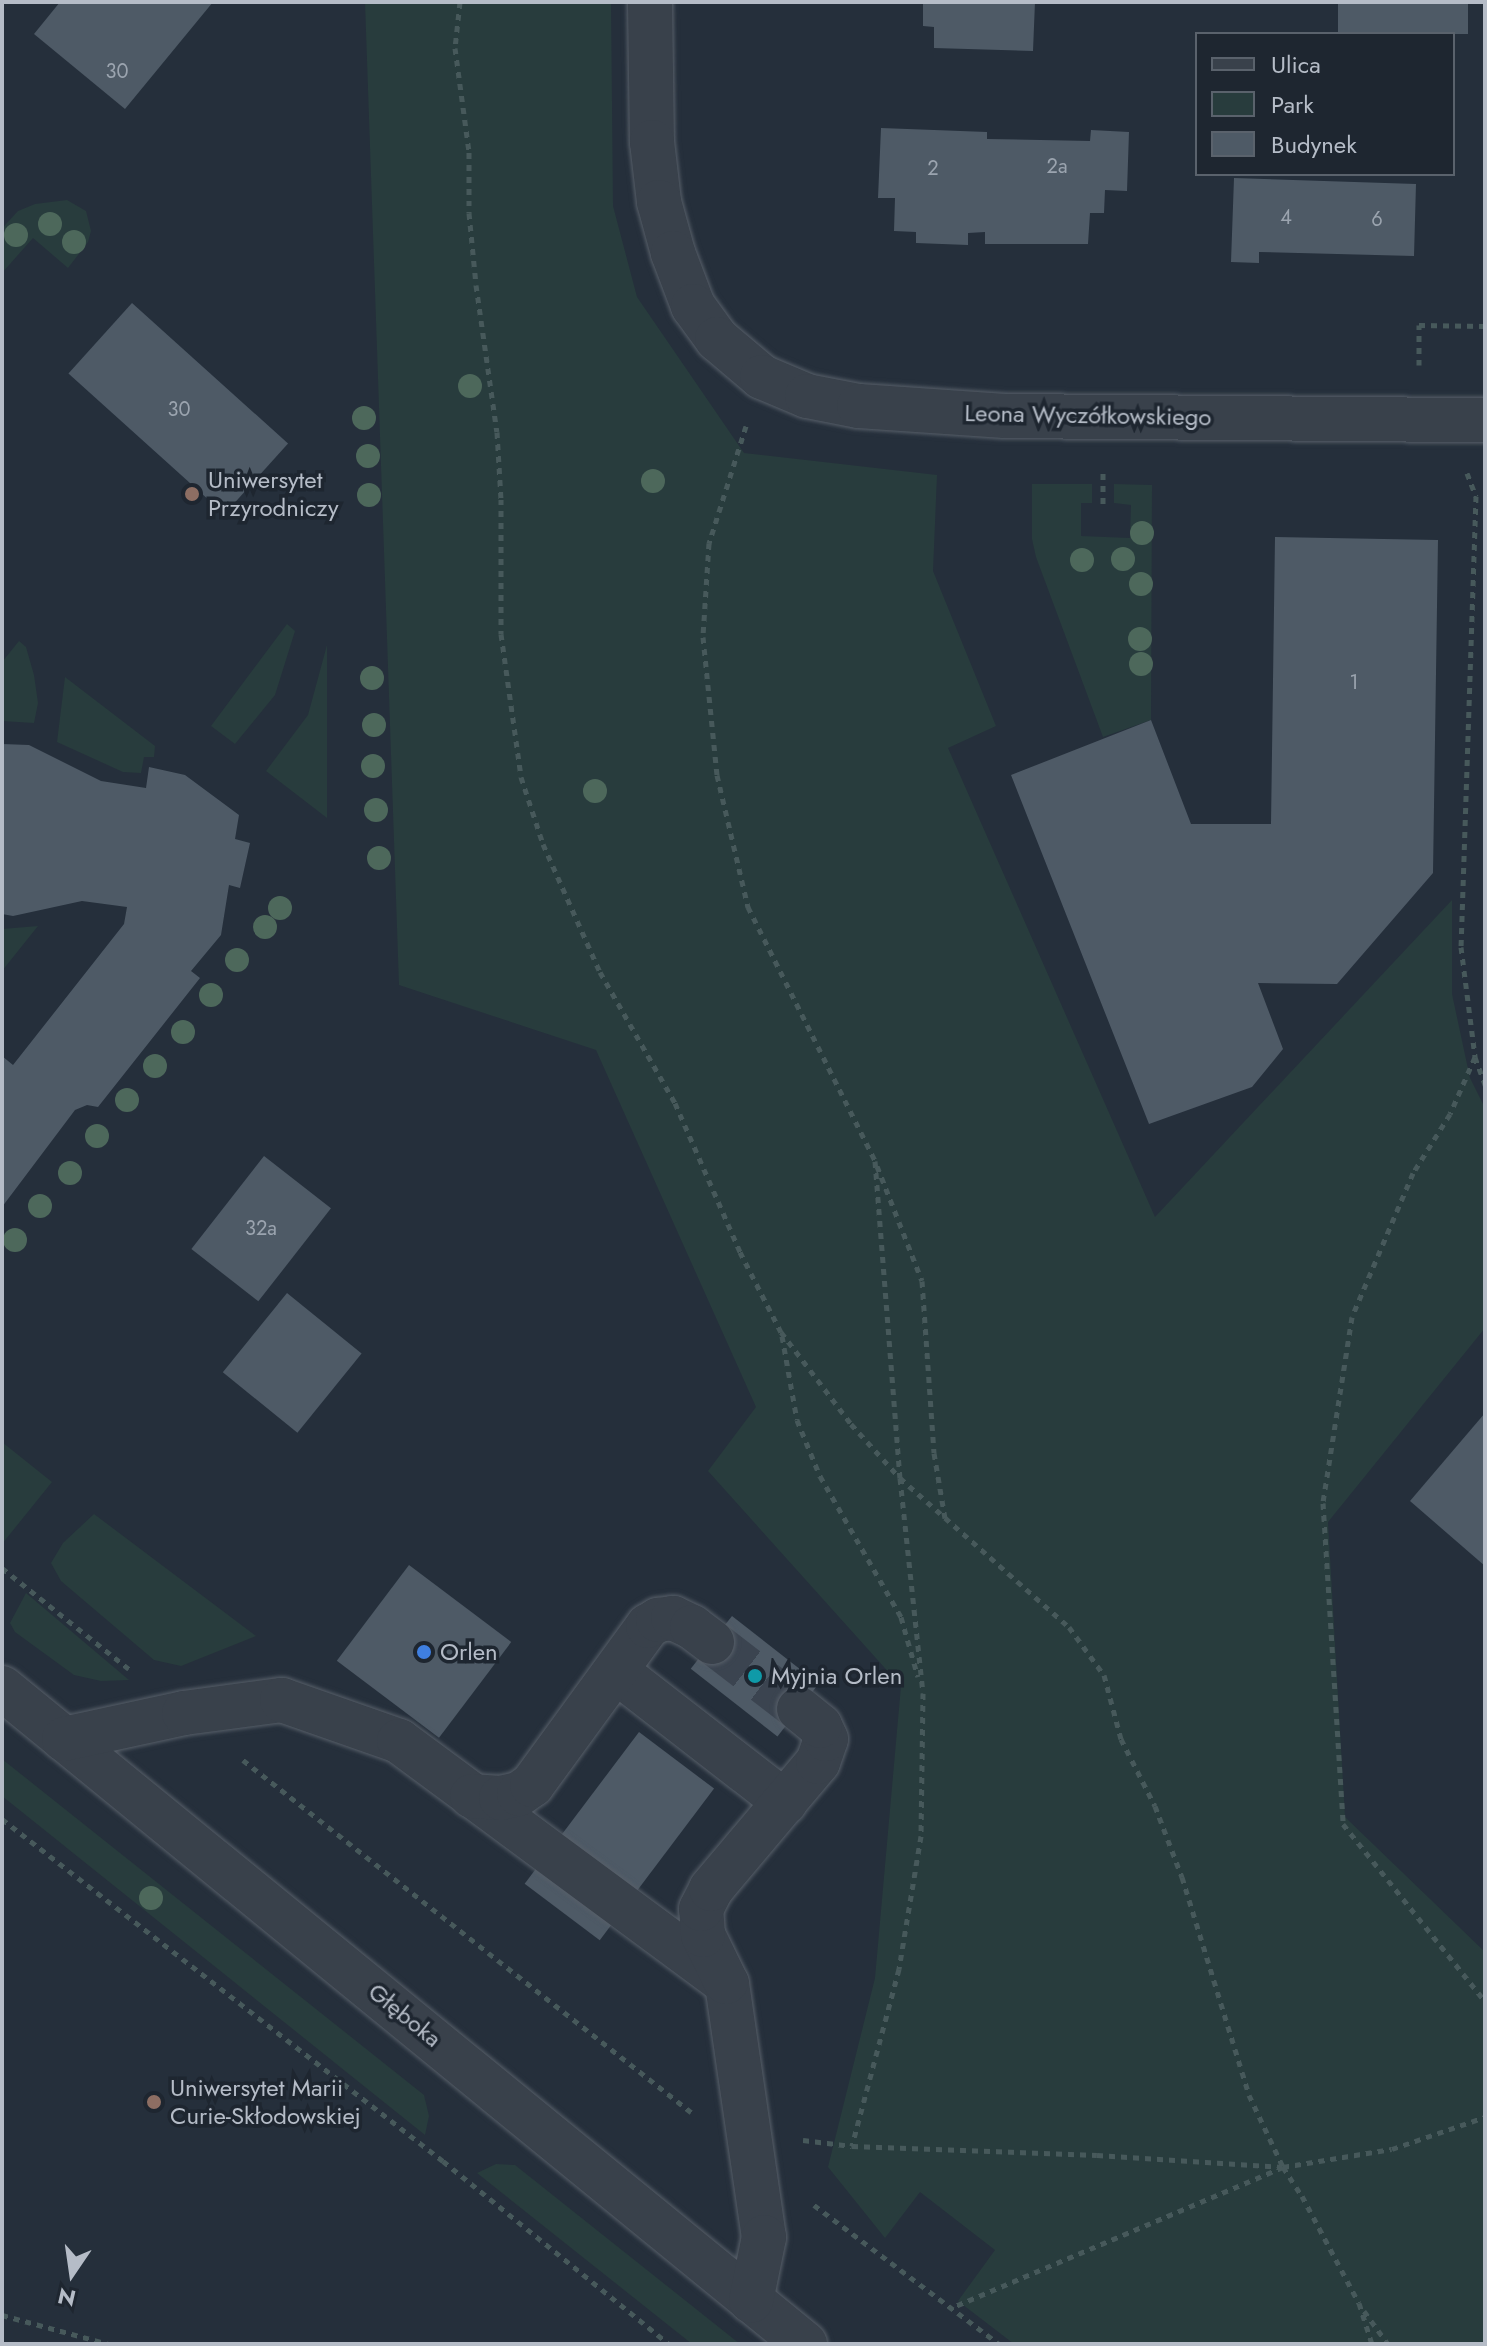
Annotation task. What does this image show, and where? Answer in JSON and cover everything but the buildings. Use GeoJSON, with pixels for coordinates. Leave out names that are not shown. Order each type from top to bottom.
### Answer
{"type":"FeatureCollection","features":[{"type":"Feature","properties":{"kind":"street","name":"Leona Wyczółkowskiego"},"geometry":{"type":"LineString","coordinates":[[650,2],[652,142],[659,202],[673,253],[693,306],[709,328],[762,377],[807,396],[859,406],[1005,416],[1419,420],[1480,441]]}},
{"type":"Feature","properties":{"kind":"street"},"geometry":{"type":"LineString","coordinates":[[472,1796],[501,1798],[519,1794],[532,1785],[648,1626],[658,1620],[673,1618],[712,1642]]}},
{"type":"Feature","properties":{"kind":"street"},"geometry":{"type":"LineString","coordinates":[[616,1671],[785,1802]]}},
{"type":"Feature","properties":{"kind":"street","name":"Głęboka"},"geometry":{"type":"LineString","coordinates":[[2,1688],[805,2344]]}},
{"type":"Feature","properties":{"kind":"street"},"geometry":{"type":"LineString","coordinates":[[64,1739],[184,1713],[282,1700],[399,1741],[727,1984]]}},
{"type":"Feature","properties":{"kind":"street"},"geometry":{"type":"LineString","coordinates":[[751,2301],[764,2237],[756,2163],[727,1984],[703,1935],[701,1909],[711,1889],[818,1762],[826,1739],[820,1726],[799,1709]]}},
{"type":"Feature","properties":{"kind":"path"},"geometry":{"type":"LineString","coordinates":[[460,2],[455,48],[469,152],[469,213],[475,271],[498,459],[501,634],[521,777],[543,844],[600,972],[675,1103],[740,1252],[781,1332],[851,1424],[900,1478],[1069,1627],[1104,1675],[1121,1739],[1155,1806],[1182,1877],[1249,2095],[1283,2167],[1302,2196],[1359,2303],[1388,2344]]}},
{"type":"Feature","properties":{"kind":"path"},"geometry":{"type":"LineString","coordinates":[[1419,372],[1419,325],[1485,326]]}},
{"type":"Feature","properties":{"kind":"path"},"geometry":{"type":"LineString","coordinates":[[762,377],[709,543],[703,637],[715,761],[748,907],[875,1161],[922,1281],[934,1453],[946,1521]]}},
{"type":"Feature","properties":{"kind":"path"},"geometry":{"type":"LineString","coordinates":[[1480,441],[1466,471],[1476,496],[1461,947],[1475,1057],[1485,1085]]}},
{"type":"Feature","properties":{"kind":"path"},"geometry":{"type":"LineString","coordinates":[[1103,504],[1104,464]]}},
{"type":"Feature","properties":{"kind":"path"},"geometry":{"type":"LineString","coordinates":[[1475,1057],[1450,1114],[1413,1173],[1352,1317],[1323,1503],[1343,1824],[1485,2001]]}},
{"type":"Feature","properties":{"kind":"path"},"geometry":{"type":"LineString","coordinates":[[852,2146],[899,1969],[921,1836],[923,1693],[900,1478],[875,1161]]}},
{"type":"Feature","properties":{"kind":"path"},"geometry":{"type":"LineString","coordinates":[[781,1332],[797,1420],[820,1476],[901,1617],[923,1693]]}},
{"type":"Feature","properties":{"kind":"path"},"geometry":{"type":"LineString","coordinates":[[2,1568],[756,2163],[999,2344]]}},
{"type":"Feature","properties":{"kind":"path"},"geometry":{"type":"LineString","coordinates":[[2,1819],[443,2161],[669,2344]]}},
{"type":"Feature","properties":{"kind":"path"},"geometry":{"type":"LineString","coordinates":[[756,2163],[783,2137],[852,2146],[1097,2155],[1283,2167],[1392,2149],[1485,2117]]}},
{"type":"Feature","properties":{"kind":"path"},"geometry":{"type":"LineString","coordinates":[[953,2307],[1283,2167]]}},
{"type":"Feature","properties":{"kind":"path"},"geometry":{"type":"LineString","coordinates":[[1359,2303],[1372,2344]]}},
{"type":"Feature","properties":{"kind":"path"},"geometry":{"type":"LineString","coordinates":[[2,2315],[109,2344]]}},
{"type":"Feature","properties":{"kind":"green space"},"geometry":{"type":"Polygon","coordinates":[[[365,2],[611,2],[613,206],[637,297],[744,453],[937,475],[933,571],[996,726],[948,748],[1155,1217],[1452,900],[1452,994],[1470,1078],[1485,1108],[1485,1328],[1328,1522],[1345,1817],[1485,1952],[1485,2344],[1014,2344],[958,2301],[995,2250],[920,2192],[885,2238],[828,2167],[875,1978],[901,1686],[708,1471],[756,1407],[596,1050],[399,985],[365,2]]]}},
{"type":"Feature","properties":{"kind":"green space"},"geometry":{"type":"Polygon","coordinates":[[[67,200],[86,211],[91,231],[88,242],[68,268],[33,238],[2,273],[2,229],[6,224],[18,211],[35,204],[67,200]]]}},
{"type":"Feature","properties":{"kind":"green space"},"geometry":{"type":"Polygon","coordinates":[[[1032,484],[1092,484],[1092,503],[1081,503],[1081,536],[1130,538],[1131,505],[1114,503],[1114,484],[1152,485],[1151,720],[1103,737],[1036,557],[1032,539],[1032,484]]]}},
{"type":"Feature","properties":{"kind":"green space"},"geometry":{"type":"Polygon","coordinates":[[[287,624],[295,631],[275,695],[235,744],[211,726],[287,624]]]}},
{"type":"Feature","properties":{"kind":"green space"},"geometry":{"type":"Polygon","coordinates":[[[19,641],[26,647],[34,675],[38,703],[34,723],[2,721],[2,662],[19,641]]]}},
{"type":"Feature","properties":{"kind":"green space"},"geometry":{"type":"Polygon","coordinates":[[[327,645],[327,818],[266,771],[308,715],[327,645]]]}},
{"type":"Feature","properties":{"kind":"green space"},"geometry":{"type":"Polygon","coordinates":[[[65,677],[155,746],[154,757],[144,757],[141,773],[123,772],[57,742],[65,677]]]}},
{"type":"Feature","properties":{"kind":"green space"},"geometry":{"type":"Polygon","coordinates":[[[38,926],[2,971],[2,929],[38,926]]]}},
{"type":"Feature","properties":{"kind":"green space"},"geometry":{"type":"Polygon","coordinates":[[[2,1442],[52,1482],[2,1544],[2,1442]]]}},
{"type":"Feature","properties":{"kind":"green space"},"geometry":{"type":"Polygon","coordinates":[[[94,1514],[256,1636],[181,1666],[154,1660],[61,1581],[51,1563],[63,1543],[94,1514]]]}},
{"type":"Feature","properties":{"kind":"green space"},"geometry":{"type":"Polygon","coordinates":[[[26,1593],[129,1680],[101,1681],[74,1675],[15,1632],[10,1623],[26,1593]]]}},
{"type":"Feature","properties":{"kind":"green space"},"geometry":{"type":"Polygon","coordinates":[[[2,1759],[424,2095],[429,2116],[425,2135],[2,1796],[2,1759]]]}},
{"type":"Feature","properties":{"kind":"green space"},"geometry":{"type":"Polygon","coordinates":[[[496,2164],[515,2165],[740,2344],[692,2344],[477,2173],[496,2164]]]}},
{"type":"Feature","properties":{"kind":"tunnel"},"geometry":{"type":"LineString","coordinates":[[712,1642],[799,1709]]}},
{"type":"Feature","properties":{"kind":"place","name":"Uniwersytet Przyrodniczy"},"geometry":{"type":"Point","coordinates":[192,494]}},
{"type":"Feature","properties":{"kind":"place","name":"Orlen"},"geometry":{"type":"Point","coordinates":[424,1652]}},
{"type":"Feature","properties":{"kind":"place","name":"Myjnia Orlen"},"geometry":{"type":"Point","coordinates":[755,1676]}},
{"type":"Feature","properties":{"kind":"place","name":"Uniwersytet Marii Curie-Skłodowskiej"},"geometry":{"type":"Point","coordinates":[154,2102]}}]}
